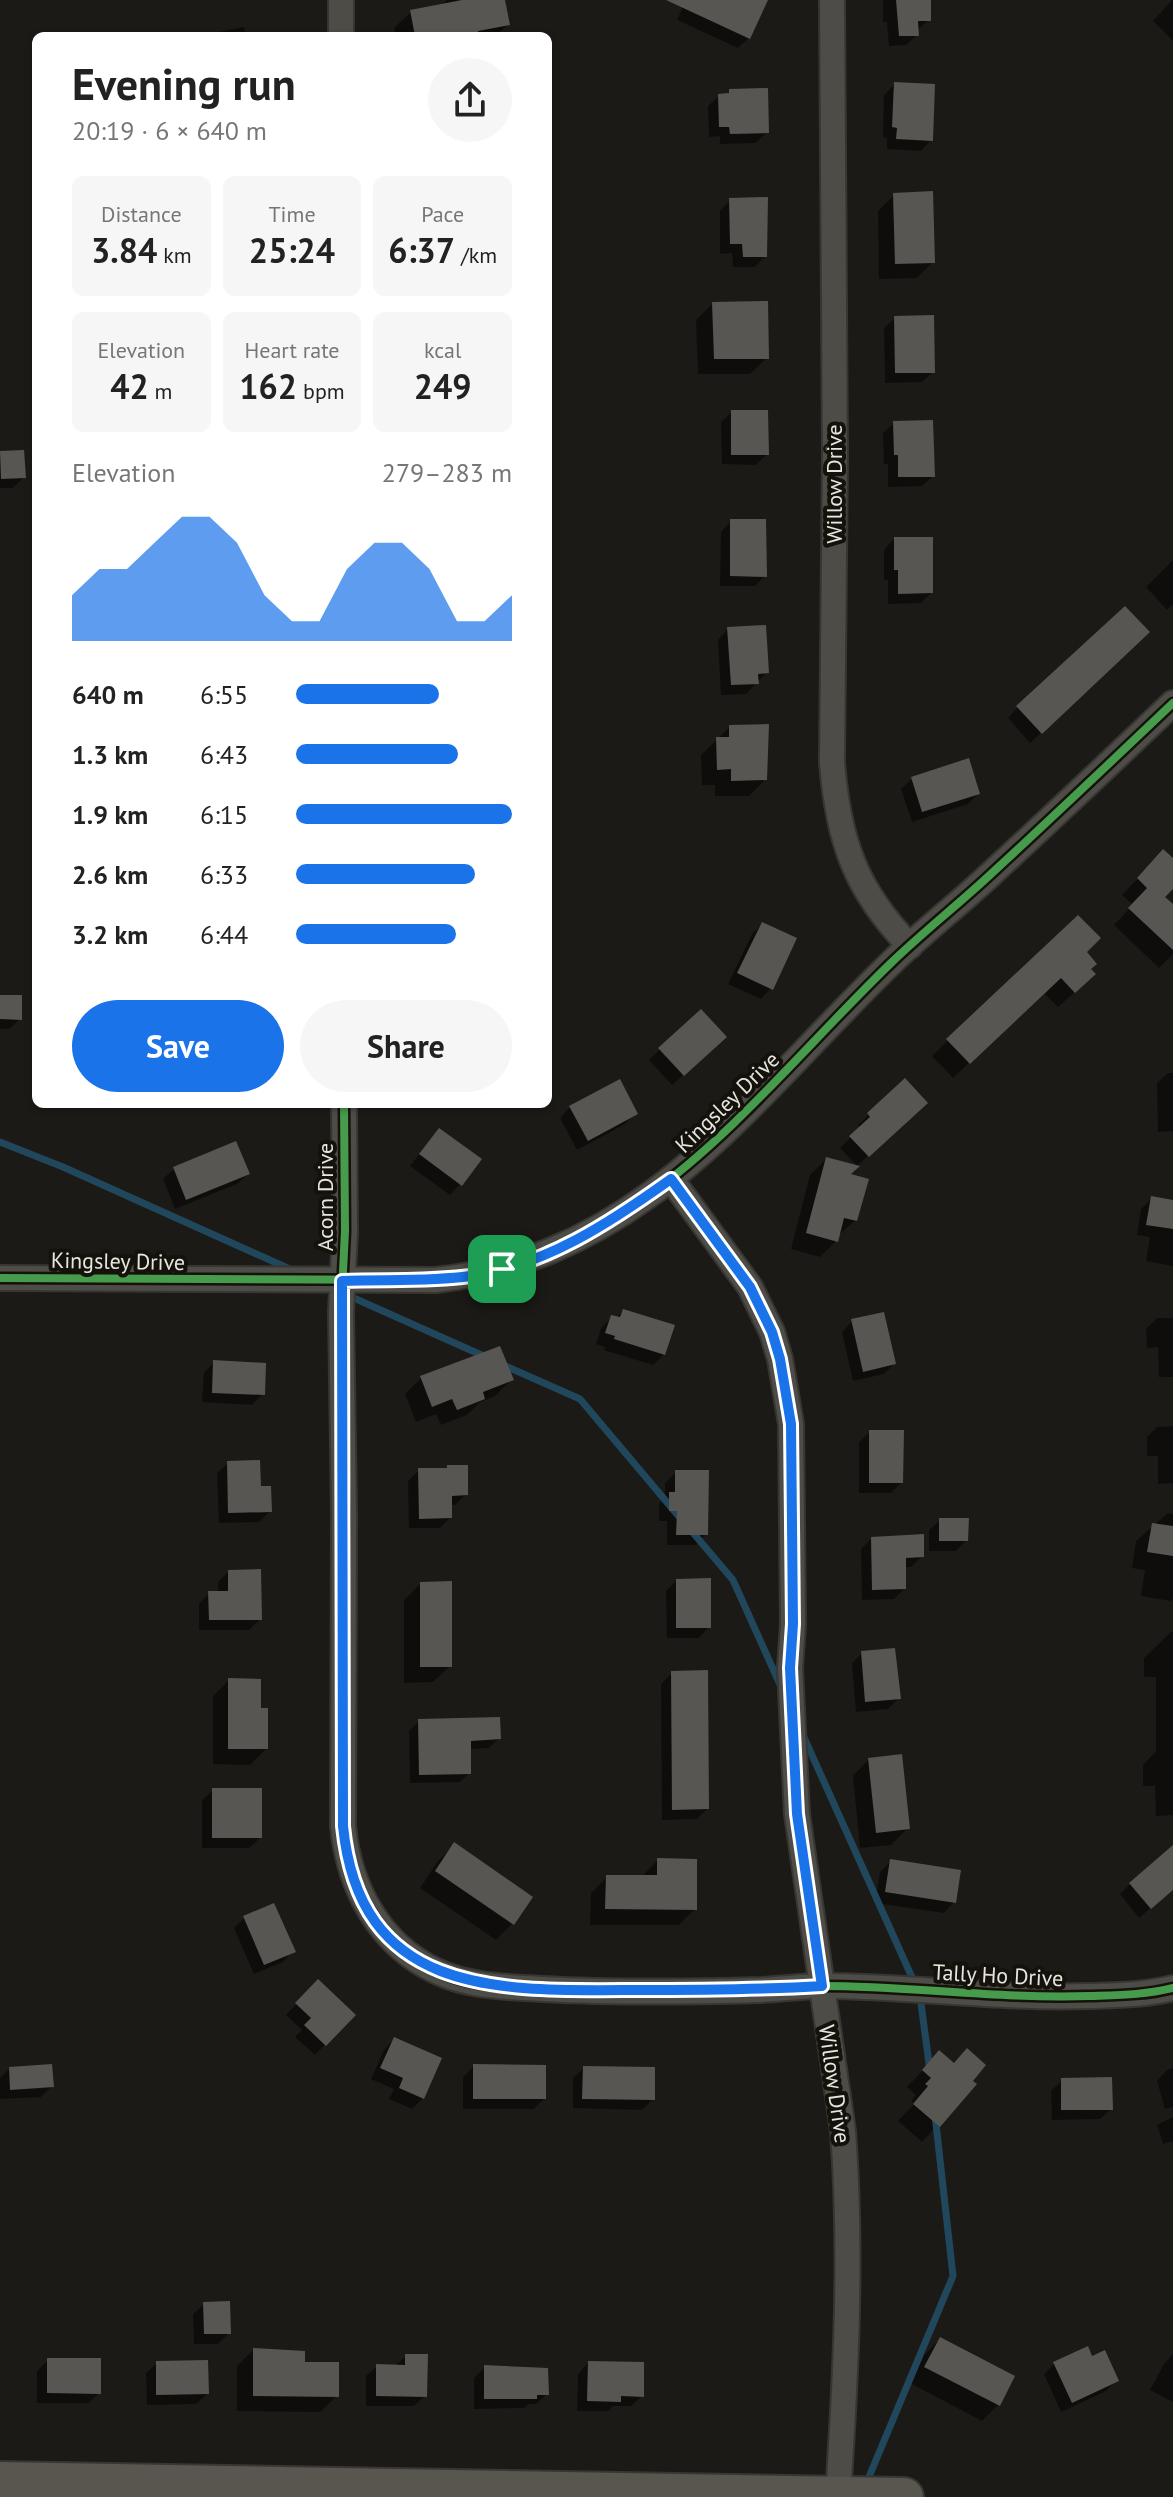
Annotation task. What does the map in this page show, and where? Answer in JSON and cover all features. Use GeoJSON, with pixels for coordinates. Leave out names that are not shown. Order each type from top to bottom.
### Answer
{"type":"FeatureCollection","features":[{"type":"Feature","properties":{"kind":"main road"},"geometry":{"type":"LineString","coordinates":[[0,2481],[904,2497]]}},
{"type":"Feature","properties":{"kind":"street"},"geometry":{"type":"LineString","coordinates":[[341,0],[341,32]]}},
{"type":"Feature","properties":{"kind":"street","name":"Willow Drive"},"geometry":{"type":"LineString","coordinates":[[832,0],[835,318],[833,775],[840,821],[853,865],[864,889],[910,946]]}},
{"type":"Feature","properties":{"kind":"street","name":"Kingsley Drive"},"geometry":{"type":"LineString","coordinates":[[0,1278],[436,1280],[502,1269],[595,1231],[671,1179],[728,1130],[910,946],[1173,703]]}},
{"type":"Feature","properties":{"kind":"street","name":"Acorn Drive"},"geometry":{"type":"LineString","coordinates":[[344,1108],[343,1826],[351,1871],[366,1905],[380,1927],[415,1960],[464,1981],[502,1987],[576,1991],[763,1990],[822,1986]]}},
{"type":"Feature","properties":{"kind":"street","name":"Willow Drive"},"geometry":{"type":"LineString","coordinates":[[671,1179],[750,1287],[772,1332],[791,1424],[793,1624],[790,1668],[797,1814],[843,2131],[846,2173],[845,2390],[838,2495]]}},
{"type":"Feature","properties":{"kind":"street","name":"Tally Ho Drive"},"geometry":{"type":"LineString","coordinates":[[822,1986],[1057,1997],[1145,1995],[1173,1988]]}},
{"type":"Feature","properties":{"kind":"building"},"geometry":{"type":"Polygon","coordinates":[[[462,0],[505,0],[510,25],[478,32],[414,32],[410,10],[462,0]]]}},
{"type":"Feature","properties":{"kind":"building"},"geometry":{"type":"Polygon","coordinates":[[[666,0],[768,0],[750,39],[666,0]]]}},
{"type":"Feature","properties":{"kind":"building"},"geometry":{"type":"Polygon","coordinates":[[[896,0],[931,0],[931,21],[918,21],[919,36],[899,36],[896,0]]]}},
{"type":"Feature","properties":{"kind":"building"},"geometry":{"type":"Polygon","coordinates":[[[894,82],[935,84],[933,141],[896,139],[897,128],[892,127],[894,82]]]}},
{"type":"Feature","properties":{"kind":"building"},"geometry":{"type":"Polygon","coordinates":[[[768,88],[769,133],[730,134],[729,127],[719,127],[718,94],[729,93],[729,89],[768,88]]]}},
{"type":"Feature","properties":{"kind":"building"},"geometry":{"type":"Polygon","coordinates":[[[933,191],[935,263],[895,264],[893,193],[933,191]]]}},
{"type":"Feature","properties":{"kind":"building"},"geometry":{"type":"Polygon","coordinates":[[[768,197],[767,257],[743,257],[742,244],[730,244],[729,198],[768,197]]]}},
{"type":"Feature","properties":{"kind":"building"},"geometry":{"type":"Polygon","coordinates":[[[768,301],[769,359],[714,359],[712,302],[768,301]]]}},
{"type":"Feature","properties":{"kind":"building"},"geometry":{"type":"Polygon","coordinates":[[[934,315],[935,373],[895,373],[894,316],[934,315]]]}},
{"type":"Feature","properties":{"kind":"building"},"geometry":{"type":"Polygon","coordinates":[[[731,410],[768,410],[769,455],[731,455],[731,410]]]}},
{"type":"Feature","properties":{"kind":"building"},"geometry":{"type":"Polygon","coordinates":[[[933,420],[935,477],[898,477],[893,421],[933,420]]]}},
{"type":"Feature","properties":{"kind":"building"},"geometry":{"type":"Polygon","coordinates":[[[24,450],[26,478],[1,479],[0,451],[24,450]]]}},
{"type":"Feature","properties":{"kind":"building"},"geometry":{"type":"Polygon","coordinates":[[[730,519],[766,519],[767,577],[730,576],[730,519]]]}},
{"type":"Feature","properties":{"kind":"building"},"geometry":{"type":"Polygon","coordinates":[[[894,537],[933,537],[933,593],[898,594],[894,537]]]}},
{"type":"Feature","properties":{"kind":"building"},"geometry":{"type":"Polygon","coordinates":[[[1125,606],[1150,632],[1042,734],[1016,706],[1125,606]]]}},
{"type":"Feature","properties":{"kind":"building"},"geometry":{"type":"Polygon","coordinates":[[[766,625],[769,673],[758,674],[759,684],[731,685],[727,627],[766,625]]]}},
{"type":"Feature","properties":{"kind":"building"},"geometry":{"type":"Polygon","coordinates":[[[769,724],[767,780],[731,781],[731,769],[717,770],[716,737],[729,737],[729,725],[769,724]]]}},
{"type":"Feature","properties":{"kind":"building"},"geometry":{"type":"Polygon","coordinates":[[[969,758],[980,794],[922,812],[911,777],[969,758]]]}},
{"type":"Feature","properties":{"kind":"building"},"geometry":{"type":"Polygon","coordinates":[[[1163,849],[1173,858],[1173,889],[1165,897],[1173,904],[1173,950],[1128,908],[1147,888],[1137,878],[1163,849]]]}},
{"type":"Feature","properties":{"kind":"building"},"geometry":{"type":"Polygon","coordinates":[[[1078,915],[1101,938],[1087,952],[1097,964],[1091,969],[1096,974],[1075,993],[1061,978],[970,1064],[946,1039],[1078,915]]]}},
{"type":"Feature","properties":{"kind":"building"},"geometry":{"type":"Polygon","coordinates":[[[762,922],[797,938],[773,990],[737,973],[762,922]]]}},
{"type":"Feature","properties":{"kind":"building"},"geometry":{"type":"Polygon","coordinates":[[[0,995],[22,995],[22,1020],[0,1019],[0,995]]]}},
{"type":"Feature","properties":{"kind":"building"},"geometry":{"type":"Polygon","coordinates":[[[701,1009],[727,1037],[684,1076],[658,1048],[701,1009]]]}},
{"type":"Feature","properties":{"kind":"building"},"geometry":{"type":"Polygon","coordinates":[[[905,1078],[928,1103],[869,1157],[849,1136],[870,1117],[867,1113],[905,1078]]]}},
{"type":"Feature","properties":{"kind":"building"},"geometry":{"type":"Polygon","coordinates":[[[620,1079],[638,1114],[588,1141],[569,1106],[620,1079]]]}},
{"type":"Feature","properties":{"kind":"building"},"geometry":{"type":"Polygon","coordinates":[[[439,1128],[482,1159],[462,1186],[419,1154],[439,1128]]]}},
{"type":"Feature","properties":{"kind":"building"},"geometry":{"type":"Polygon","coordinates":[[[236,1141],[250,1174],[186,1200],[173,1167],[236,1141]]]}},
{"type":"Feature","properties":{"kind":"building"},"geometry":{"type":"Polygon","coordinates":[[[826,1157],[860,1166],[851,1174],[869,1179],[857,1221],[844,1218],[838,1242],[806,1233],[826,1157]]]}},
{"type":"Feature","properties":{"kind":"building"},"geometry":{"type":"Polygon","coordinates":[[[1151,1196],[1173,1200],[1173,1229],[1146,1225],[1151,1196]]]}},
{"type":"Feature","properties":{"kind":"building"},"geometry":{"type":"Polygon","coordinates":[[[623,1309],[675,1325],[665,1355],[614,1339],[615,1336],[605,1333],[611,1315],[620,1317],[623,1309]]]}},
{"type":"Feature","properties":{"kind":"building"},"geometry":{"type":"Polygon","coordinates":[[[884,1312],[896,1364],[863,1372],[851,1319],[884,1312]]]}},
{"type":"Feature","properties":{"kind":"building"},"geometry":{"type":"Polygon","coordinates":[[[500,1346],[514,1380],[483,1392],[485,1399],[457,1410],[452,1399],[432,1407],[420,1376],[500,1346]]]}},
{"type":"Feature","properties":{"kind":"building"},"geometry":{"type":"Polygon","coordinates":[[[213,1360],[266,1363],[265,1395],[212,1393],[213,1360]]]}},
{"type":"Feature","properties":{"kind":"building"},"geometry":{"type":"Polygon","coordinates":[[[869,1430],[904,1430],[903,1483],[869,1483],[869,1430]]]}},
{"type":"Feature","properties":{"kind":"building"},"geometry":{"type":"Polygon","coordinates":[[[260,1460],[261,1486],[271,1486],[272,1512],[228,1513],[227,1461],[260,1460]]]}},
{"type":"Feature","properties":{"kind":"building"},"geometry":{"type":"Polygon","coordinates":[[[447,1465],[468,1465],[468,1495],[452,1496],[452,1518],[419,1519],[418,1468],[447,1468],[447,1465]]]}},
{"type":"Feature","properties":{"kind":"building"},"geometry":{"type":"Polygon","coordinates":[[[675,1470],[709,1470],[708,1535],[676,1535],[677,1511],[669,1511],[669,1492],[675,1492],[675,1470]]]}},
{"type":"Feature","properties":{"kind":"building"},"geometry":{"type":"Polygon","coordinates":[[[939,1518],[969,1518],[968,1541],[939,1541],[939,1518]]]}},
{"type":"Feature","properties":{"kind":"building"},"geometry":{"type":"Polygon","coordinates":[[[1152,1523],[1173,1526],[1173,1556],[1147,1552],[1152,1523]]]}},
{"type":"Feature","properties":{"kind":"building"},"geometry":{"type":"Polygon","coordinates":[[[924,1534],[924,1557],[906,1558],[906,1589],[872,1590],[871,1537],[924,1534]]]}},
{"type":"Feature","properties":{"kind":"building"},"geometry":{"type":"Polygon","coordinates":[[[261,1569],[262,1620],[209,1620],[208,1591],[228,1591],[228,1570],[261,1569]]]}},
{"type":"Feature","properties":{"kind":"building"},"geometry":{"type":"Polygon","coordinates":[[[711,1578],[711,1628],[676,1628],[676,1579],[711,1578]]]}},
{"type":"Feature","properties":{"kind":"building"},"geometry":{"type":"Polygon","coordinates":[[[452,1581],[452,1667],[420,1667],[420,1582],[452,1581]]]}},
{"type":"Feature","properties":{"kind":"building"},"geometry":{"type":"Polygon","coordinates":[[[895,1648],[901,1699],[865,1702],[861,1651],[895,1648]]]}},
{"type":"Feature","properties":{"kind":"building"},"geometry":{"type":"Polygon","coordinates":[[[708,1670],[709,1809],[672,1810],[671,1671],[708,1670]]]}},
{"type":"Feature","properties":{"kind":"building"},"geometry":{"type":"Polygon","coordinates":[[[228,1678],[261,1679],[261,1708],[268,1708],[268,1749],[228,1749],[228,1678]]]}},
{"type":"Feature","properties":{"kind":"building"},"geometry":{"type":"Polygon","coordinates":[[[500,1717],[501,1739],[471,1741],[471,1774],[419,1775],[418,1719],[500,1717]]]}},
{"type":"Feature","properties":{"kind":"building"},"geometry":{"type":"Polygon","coordinates":[[[902,1754],[910,1829],[876,1833],[868,1758],[902,1754]]]}},
{"type":"Feature","properties":{"kind":"building"},"geometry":{"type":"Polygon","coordinates":[[[212,1788],[262,1788],[262,1838],[212,1838],[212,1788]]]}},
{"type":"Feature","properties":{"kind":"building"},"geometry":{"type":"Polygon","coordinates":[[[454,1842],[533,1897],[514,1925],[435,1871],[454,1842]]]}},
{"type":"Feature","properties":{"kind":"building"},"geometry":{"type":"Polygon","coordinates":[[[1173,1845],[1173,1890],[1151,1909],[1129,1883],[1173,1845]]]}},
{"type":"Feature","properties":{"kind":"building"},"geometry":{"type":"Polygon","coordinates":[[[657,1858],[697,1859],[697,1910],[605,1909],[606,1875],[657,1875],[657,1858]]]}},
{"type":"Feature","properties":{"kind":"building"},"geometry":{"type":"Polygon","coordinates":[[[890,1859],[961,1870],[956,1903],[885,1892],[890,1859]]]}},
{"type":"Feature","properties":{"kind":"building"},"geometry":{"type":"Polygon","coordinates":[[[274,1903],[296,1952],[264,1965],[243,1916],[274,1903]]]}},
{"type":"Feature","properties":{"kind":"building"},"geometry":{"type":"Polygon","coordinates":[[[318,1979],[356,2015],[326,2046],[304,2025],[311,2018],[295,2003],[318,1979]]]}},
{"type":"Feature","properties":{"kind":"building"},"geometry":{"type":"Polygon","coordinates":[[[394,2037],[442,2058],[424,2099],[399,2088],[403,2078],[380,2068],[394,2037]]]}},
{"type":"Feature","properties":{"kind":"building"},"geometry":{"type":"Polygon","coordinates":[[[967,2048],[986,2065],[973,2081],[977,2084],[940,2127],[913,2104],[931,2078],[922,2070],[939,2050],[954,2063],[967,2048]]]}},
{"type":"Feature","properties":{"kind":"building"},"geometry":{"type":"Polygon","coordinates":[[[52,2064],[54,2087],[10,2090],[9,2067],[52,2064]]]}},
{"type":"Feature","properties":{"kind":"building"},"geometry":{"type":"Polygon","coordinates":[[[473,2064],[546,2065],[546,2099],[473,2099],[473,2064]]]}},
{"type":"Feature","properties":{"kind":"building"},"geometry":{"type":"Polygon","coordinates":[[[583,2066],[655,2067],[655,2100],[582,2099],[583,2066]]]}},
{"type":"Feature","properties":{"kind":"building"},"geometry":{"type":"Polygon","coordinates":[[[1112,2077],[1113,2110],[1061,2110],[1061,2078],[1112,2077]]]}},
{"type":"Feature","properties":{"kind":"building"},"geometry":{"type":"Polygon","coordinates":[[[230,2301],[231,2334],[204,2334],[203,2302],[230,2301]]]}},
{"type":"Feature","properties":{"kind":"building"},"geometry":{"type":"Polygon","coordinates":[[[940,2337],[1015,2376],[1000,2406],[924,2367],[940,2337]]]}},
{"type":"Feature","properties":{"kind":"building"},"geometry":{"type":"Polygon","coordinates":[[[1088,2346],[1092,2356],[1105,2350],[1119,2381],[1072,2403],[1053,2362],[1088,2346]]]}},
{"type":"Feature","properties":{"kind":"building"},"geometry":{"type":"Polygon","coordinates":[[[253,2348],[305,2351],[305,2362],[339,2362],[339,2397],[253,2396],[253,2348]]]}},
{"type":"Feature","properties":{"kind":"building"},"geometry":{"type":"Polygon","coordinates":[[[405,2354],[428,2354],[427,2397],[376,2396],[376,2364],[405,2365],[405,2354]]]}},
{"type":"Feature","properties":{"kind":"building"},"geometry":{"type":"Polygon","coordinates":[[[47,2358],[101,2358],[101,2394],[47,2393],[47,2358]]]}},
{"type":"Feature","properties":{"kind":"building"},"geometry":{"type":"Polygon","coordinates":[[[208,2360],[209,2394],[156,2395],[156,2361],[208,2360]]]}},
{"type":"Feature","properties":{"kind":"building"},"geometry":{"type":"Polygon","coordinates":[[[588,2361],[644,2362],[644,2397],[621,2396],[621,2402],[587,2401],[588,2361]]]}},
{"type":"Feature","properties":{"kind":"building"},"geometry":{"type":"Polygon","coordinates":[[[484,2365],[548,2368],[549,2395],[537,2395],[537,2399],[484,2399],[484,2365]]]}},
{"type":"Feature","properties":{"kind":"waterway"},"geometry":{"type":"LineString","coordinates":[[0,1142],[292,1270]]}},
{"type":"Feature","properties":{"kind":"waterway"},"geometry":{"type":"LineString","coordinates":[[347,1295],[486,1357]]}},
{"type":"Feature","properties":{"kind":"waterway"},"geometry":{"type":"LineString","coordinates":[[501,1364],[580,1399],[681,1519]]}},
{"type":"Feature","properties":{"kind":"waterway"},"geometry":{"type":"LineString","coordinates":[[689,1528],[733,1580],[782,1689]]}},
{"type":"Feature","properties":{"kind":"waterway"},"geometry":{"type":"LineString","coordinates":[[802,1733],[915,1984]]}},
{"type":"Feature","properties":{"kind":"waterway"},"geometry":{"type":"LineString","coordinates":[[920,1996],[930,2071]]}},
{"type":"Feature","properties":{"kind":"waterway"},"geometry":{"type":"LineString","coordinates":[[866,2484],[953,2276],[935,2115]]}},
{"type":"Feature","properties":{"kind":"cycle path"},"geometry":{"type":"LineString","coordinates":[[0,1278],[436,1280],[510,1265],[576,1239],[636,1204],[690,1163],[742,1116],[916,939],[992,873],[1173,703]]}},
{"type":"Feature","properties":{"kind":"cycle path"},"geometry":{"type":"LineString","coordinates":[[344,1108],[345,1231],[341,1312],[343,1826],[346,1849],[360,1892],[370,1911],[398,1946],[416,1960],[449,1976],[516,1988],[680,1992],[822,1986],[1056,1996],[1131,1994],[1173,1988]]}},
{"type":"Feature","properties":{"kind":"route"},"geometry":{"type":"LineString","coordinates":[[671,1179],[750,1287],[772,1332],[791,1424],[793,1624],[790,1668],[797,1814],[822,1986],[763,1990],[576,1991],[502,1987],[464,1981],[440,1973],[398,1947],[366,1905],[351,1871],[343,1826],[342,1281],[436,1280],[502,1269],[595,1231],[671,1179]]}}]}
